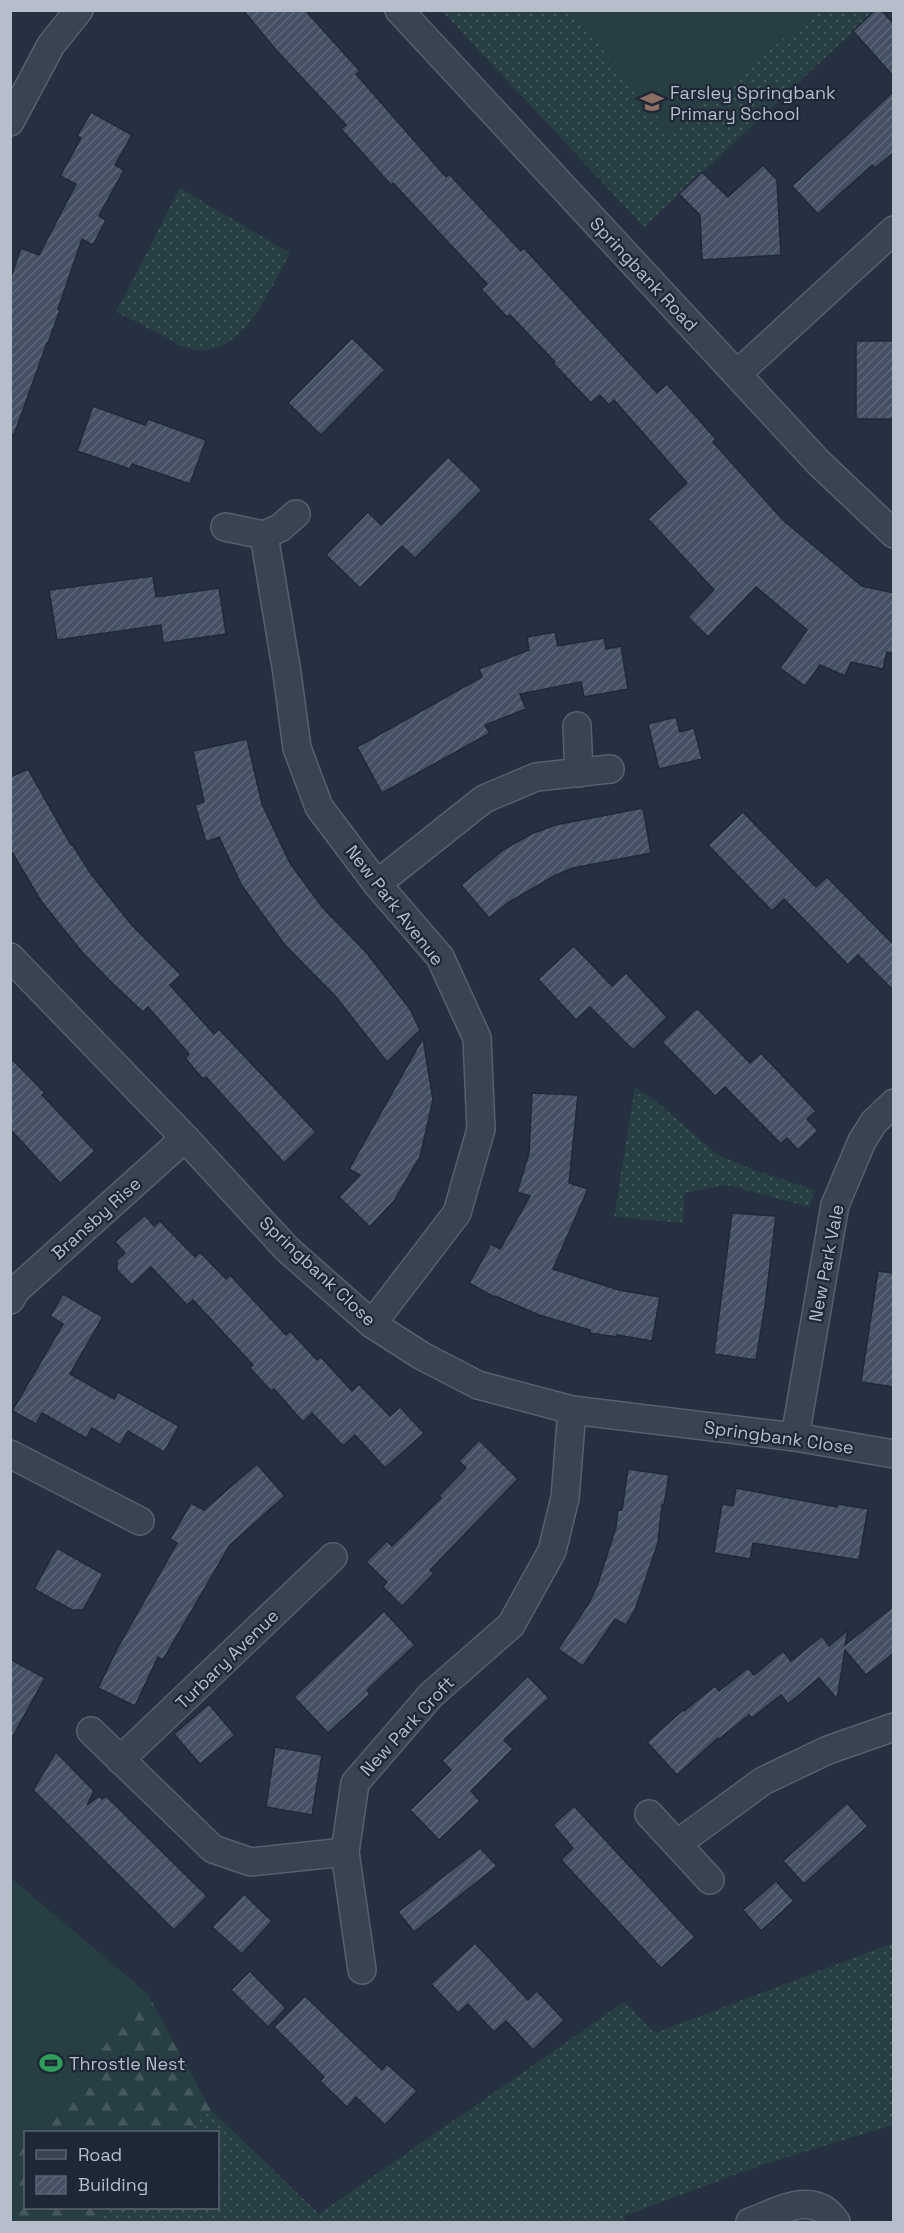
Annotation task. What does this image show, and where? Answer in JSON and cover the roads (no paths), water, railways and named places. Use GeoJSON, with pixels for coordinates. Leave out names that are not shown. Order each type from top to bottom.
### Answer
{"type":"FeatureCollection","features":[{"type":"Feature","properties":{"kind":"street"},"geometry":{"type":"LineString","coordinates":[[10,122],[51,45],[79,10]]}},
{"type":"Feature","properties":{"kind":"street","name":"Springbank Road"},"geometry":{"type":"LineString","coordinates":[[399,10],[819,463],[894,534]]}},
{"type":"Feature","properties":{"kind":"street"},"geometry":{"type":"LineString","coordinates":[[737,374],[894,230]]}},
{"type":"Feature","properties":{"kind":"street"},"geometry":{"type":"LineString","coordinates":[[225,527],[264,535],[280,528],[296,514]]}},
{"type":"Feature","properties":{"kind":"street","name":"New Park Avenue"},"geometry":{"type":"LineString","coordinates":[[264,535],[297,748],[319,807],[377,884],[440,957],[477,1038],[481,1129],[457,1213],[372,1323]]}},
{"type":"Feature","properties":{"kind":"street"},"geometry":{"type":"LineString","coordinates":[[577,726],[579,772]]}},
{"type":"Feature","properties":{"kind":"street"},"geometry":{"type":"LineString","coordinates":[[377,884],[484,799],[536,777],[610,769]]}},
{"type":"Feature","properties":{"kind":"street","name":"Springbank Close"},"geometry":{"type":"LineString","coordinates":[[10,957],[185,1138],[287,1249],[372,1323],[422,1356],[478,1385],[572,1410],[795,1437],[894,1454]]}},
{"type":"Feature","properties":{"kind":"street","name":"New Park Vale"},"geometry":{"type":"LineString","coordinates":[[795,1437],[835,1205],[862,1141],[874,1122],[894,1103]]}},
{"type":"Feature","properties":{"kind":"street","name":"Bransby Rise"},"geometry":{"type":"LineString","coordinates":[[10,1300],[16,1290],[185,1138]]}},
{"type":"Feature","properties":{"kind":"street","name":"New Park Croft"},"geometry":{"type":"LineString","coordinates":[[362,1970],[345,1852],[355,1783],[431,1695],[511,1626],[552,1551],[565,1498],[572,1410]]}},
{"type":"Feature","properties":{"kind":"street"},"geometry":{"type":"LineString","coordinates":[[10,1454],[140,1521]]}},
{"type":"Feature","properties":{"kind":"street","name":"Turbary Avenue"},"geometry":{"type":"LineString","coordinates":[[120,1760],[333,1557]]}},
{"type":"Feature","properties":{"kind":"street"},"geometry":{"type":"LineString","coordinates":[[677,1844],[763,1781],[828,1750],[894,1727]]}},
{"type":"Feature","properties":{"kind":"street"},"geometry":{"type":"LineString","coordinates":[[91,1731],[213,1849],[251,1862],[345,1852]]}},
{"type":"Feature","properties":{"kind":"street"},"geometry":{"type":"LineString","coordinates":[[649,1814],[710,1880]]}},
{"type":"Feature","properties":{"kind":"street"},"geometry":{"type":"LineString","coordinates":[[750,2223],[799,2204],[811,2205],[823,2210],[836,2223]]}},
{"type":"Feature","properties":{"kind":"place","name":"Farsley Springbank Primary School"},"geometry":{"type":"Point","coordinates":[652,102]}},
{"type":"Feature","properties":{"kind":"place","name":"Throstle Nest"},"geometry":{"type":"Point","coordinates":[51,2063]}}]}
